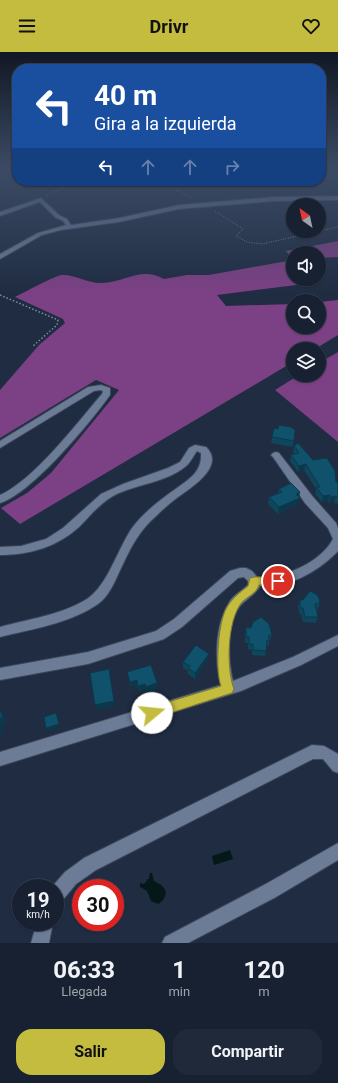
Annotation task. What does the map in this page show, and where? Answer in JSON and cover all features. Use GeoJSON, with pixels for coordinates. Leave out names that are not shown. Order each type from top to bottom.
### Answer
{"type":"FeatureCollection","features":[{"type":"Feature","properties":{"kind":"street"},"geometry":{"type":"LineString","coordinates":[[0,214],[10,211]]}},
{"type":"Feature","properties":{"kind":"street"},"geometry":{"type":"LineString","coordinates":[[52,211],[57,216],[65,220],[69,226]]}},
{"type":"Feature","properties":{"kind":"street"},"geometry":{"type":"LineString","coordinates":[[0,257],[40,234],[69,226],[114,221],[160,211]]}},
{"type":"Feature","properties":{"kind":"street"},"geometry":{"type":"LineString","coordinates":[[0,445],[91,389],[101,387],[107,390],[106,395],[38,471],[8,496],[0,499]]}},
{"type":"Feature","properties":{"kind":"street"},"geometry":{"type":"LineString","coordinates":[[0,551],[16,551],[45,544],[65,532],[108,495],[117,490],[181,466],[187,462],[191,450],[194,448],[203,449],[206,452],[206,465],[199,478],[159,507],[141,524],[102,594],[93,602],[59,617],[0,632]]}},
{"type":"Feature","properties":{"kind":"street"},"geometry":{"type":"LineString","coordinates":[[254,581],[278,581],[303,571],[327,555],[334,548],[338,539],[332,526],[309,500],[276,455]]}},
{"type":"Feature","properties":{"kind":"street"},"geometry":{"type":"LineString","coordinates":[[0,674],[82,660],[160,635],[178,623],[234,574],[239,572],[252,577],[254,586],[234,605],[227,621],[223,668],[228,689]]}},
{"type":"Feature","properties":{"kind":"street"},"geometry":{"type":"LineString","coordinates":[[0,759],[228,689],[291,663],[338,640]]}},
{"type":"Feature","properties":{"kind":"street"},"geometry":{"type":"LineString","coordinates":[[64,885],[76,872],[90,864],[312,752],[320,751],[327,753],[338,766]]}},
{"type":"Feature","properties":{"kind":"street"},"geometry":{"type":"LineString","coordinates":[[171,943],[270,891],[338,851]]}},
{"type":"Feature","properties":{"kind":"street"},"geometry":{"type":"LineString","coordinates":[[40,943],[43,931]]}},
{"type":"Feature","properties":{"kind":"path"},"geometry":{"type":"LineString","coordinates":[[214,211],[243,229],[236,236],[252,243],[262,244],[338,227]]}},
{"type":"Feature","properties":{"kind":"path"},"geometry":{"type":"LineString","coordinates":[[0,295],[58,320],[57,326],[33,346]]}},
{"type":"Feature","properties":{"kind":"shaded area"},"geometry":{"type":"Polygon","coordinates":[[[338,241],[338,257],[326,258],[326,246],[312,246],[338,241]]]}},
{"type":"Feature","properties":{"kind":"shaded area"},"geometry":{"type":"Polygon","coordinates":[[[286,261],[286,286],[288,286],[217,295],[226,306],[286,304],[286,334],[326,334],[326,301],[338,300],[338,335],[326,342],[286,342],[286,366],[20,524],[1,508],[27,493],[51,473],[119,390],[96,380],[0,438],[0,390],[39,345],[65,323],[63,319],[15,297],[62,275],[102,283],[141,274],[156,275],[164,279],[187,275],[209,275],[286,261]]]}},
{"type":"Feature","properties":{"kind":"shaded area"},"geometry":{"type":"Polygon","coordinates":[[[338,352],[338,442],[275,390],[288,382],[326,382],[326,359],[338,352]]]}},
{"type":"Feature","properties":{"kind":"shaded area"},"geometry":{"type":"Polygon","coordinates":[[[230,850],[233,859],[214,865],[212,856],[230,850]]]}},
{"type":"Feature","properties":{"kind":"shaded area"},"geometry":{"type":"Polygon","coordinates":[[[150,873],[152,873],[154,881],[160,884],[166,892],[164,899],[158,904],[151,901],[147,891],[140,887],[140,883],[144,884],[149,878],[150,873]]]}},
{"type":"Feature","properties":{"kind":"building"},"geometry":{"type":"Polygon","coordinates":[[[279,425],[291,427],[295,430],[294,441],[272,437],[274,428],[278,429],[279,425]]]}},
{"type":"Feature","properties":{"kind":"building"},"geometry":{"type":"Polygon","coordinates":[[[298,443],[313,460],[327,458],[335,471],[336,482],[338,482],[338,498],[336,496],[331,497],[330,495],[323,496],[316,487],[320,487],[306,464],[299,466],[291,455],[299,453],[294,446],[298,443]]]}},
{"type":"Feature","properties":{"kind":"building"},"geometry":{"type":"Polygon","coordinates":[[[291,483],[300,492],[296,494],[300,498],[279,507],[269,497],[282,492],[279,489],[291,483]]]}},
{"type":"Feature","properties":{"kind":"building"},"geometry":{"type":"Polygon","coordinates":[[[310,591],[316,594],[319,598],[320,603],[315,604],[318,617],[305,617],[303,608],[300,608],[300,600],[303,600],[310,591]]]}},
{"type":"Feature","properties":{"kind":"building"},"geometry":{"type":"Polygon","coordinates":[[[261,617],[269,624],[272,635],[269,635],[269,641],[267,640],[266,651],[253,650],[253,644],[249,644],[249,637],[246,637],[246,627],[251,628],[253,622],[261,617]]]}},
{"type":"Feature","properties":{"kind":"building"},"geometry":{"type":"Polygon","coordinates":[[[196,645],[209,654],[195,673],[188,668],[190,666],[183,662],[196,645]]]}},
{"type":"Feature","properties":{"kind":"building"},"geometry":{"type":"Polygon","coordinates":[[[151,665],[157,683],[146,687],[145,684],[138,686],[137,680],[130,682],[127,672],[151,665]]]}},
{"type":"Feature","properties":{"kind":"building"},"geometry":{"type":"Polygon","coordinates":[[[109,669],[114,701],[95,705],[90,673],[109,669]]]}},
{"type":"Feature","properties":{"kind":"building"},"geometry":{"type":"Polygon","coordinates":[[[0,711],[3,717],[0,719],[0,711]]]}},
{"type":"Feature","properties":{"kind":"building"},"geometry":{"type":"Polygon","coordinates":[[[56,713],[59,724],[46,728],[44,717],[56,713]]]}},
{"type":"Feature","properties":{"kind":"route"},"geometry":{"type":"LineString","coordinates":[[152,713],[228,689],[224,678],[223,654],[227,621],[230,612],[239,599],[252,589],[254,586],[254,581],[278,581]]}}]}
